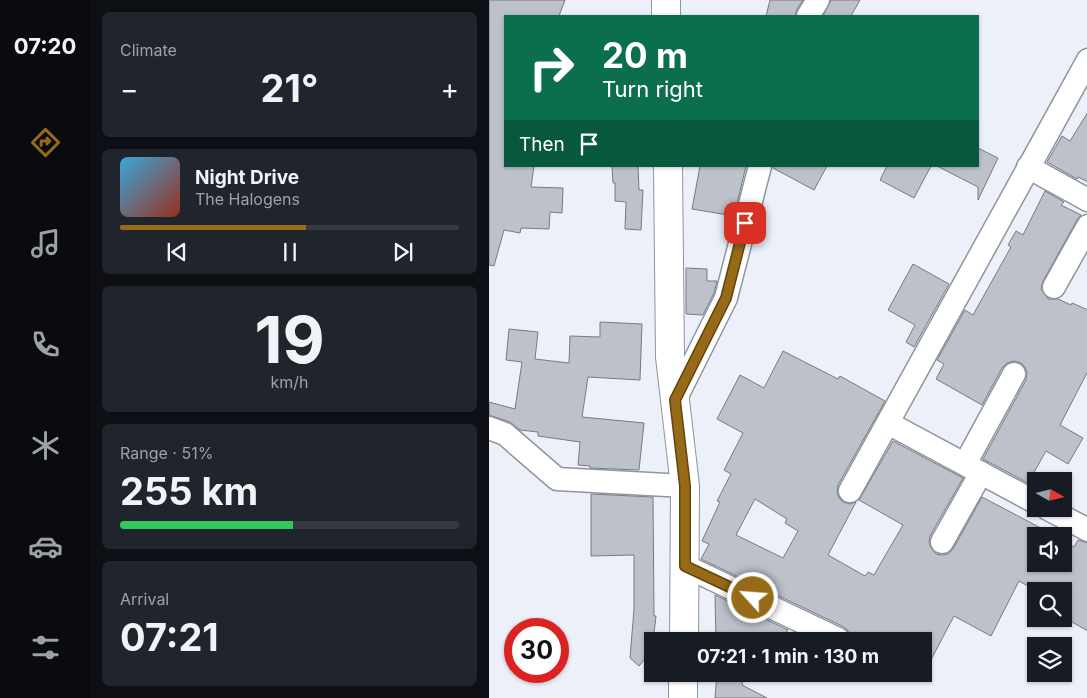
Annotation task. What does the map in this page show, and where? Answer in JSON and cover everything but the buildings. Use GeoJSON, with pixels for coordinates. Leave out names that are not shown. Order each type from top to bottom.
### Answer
{"type":"FeatureCollection","features":[{"type":"Feature","properties":{"kind":"street"},"geometry":{"type":"LineString","coordinates":[[666,0],[666,15]]}},
{"type":"Feature","properties":{"kind":"street"},"geometry":{"type":"LineString","coordinates":[[809,15],[818,0]]}},
{"type":"Feature","properties":{"kind":"street"},"geometry":{"type":"LineString","coordinates":[[851,491],[1087,60]]}},
{"type":"Feature","properties":{"kind":"street"},"geometry":{"type":"LineString","coordinates":[[668,167],[670,357],[685,486],[684,632]]}},
{"type":"Feature","properties":{"kind":"street"},"geometry":{"type":"LineString","coordinates":[[675,400],[726,298],[760,167]]}},
{"type":"Feature","properties":{"kind":"street"},"geometry":{"type":"LineString","coordinates":[[1029,167],[1087,200]]}},
{"type":"Feature","properties":{"kind":"street"},"geometry":{"type":"LineString","coordinates":[[1054,287],[1087,226]]}},
{"type":"Feature","properties":{"kind":"street"},"geometry":{"type":"LineString","coordinates":[[942,542],[1014,374]]}},
{"type":"Feature","properties":{"kind":"street"},"geometry":{"type":"LineString","coordinates":[[888,423],[1027,498]]}},
{"type":"Feature","properties":{"kind":"street"},"geometry":{"type":"LineString","coordinates":[[489,428],[505,434],[557,479],[685,486]]}},
{"type":"Feature","properties":{"kind":"street"},"geometry":{"type":"LineString","coordinates":[[1065,518],[1087,530]]}},
{"type":"Feature","properties":{"kind":"street"},"geometry":{"type":"LineString","coordinates":[[685,566],[825,632]]}},
{"type":"Feature","properties":{"kind":"street"},"geometry":{"type":"LineString","coordinates":[[683,682],[683,698]]}},
{"type":"Feature","properties":{"kind":"route"},"geometry":{"type":"LineString","coordinates":[[745,223],[726,298],[675,400],[685,486],[685,566],[753,598]]}}]}
